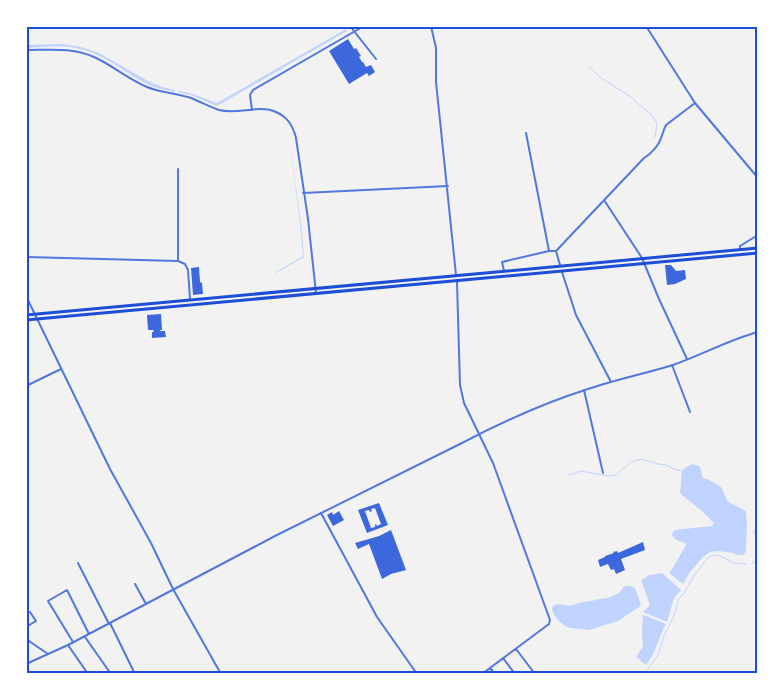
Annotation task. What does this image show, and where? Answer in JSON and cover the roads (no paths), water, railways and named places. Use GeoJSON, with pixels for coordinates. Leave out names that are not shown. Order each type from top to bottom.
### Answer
{"type":"FeatureCollection","features":[{"type":"Feature","properties":{"kind":"highway"},"geometry":{"type":"LineString","coordinates":[[26,315],[758,248]]}},
{"type":"Feature","properties":{"kind":"highway"},"geometry":{"type":"LineString","coordinates":[[26,320],[758,253]]}},
{"type":"Feature","properties":{"kind":"street"},"geometry":{"type":"LineString","coordinates":[[350,26],[376,59]]}},
{"type":"Feature","properties":{"kind":"street"},"geometry":{"type":"LineString","coordinates":[[252,110],[250,94],[253,90],[364,26]]}},
{"type":"Feature","properties":{"kind":"street"},"geometry":{"type":"LineString","coordinates":[[431,26],[436,48],[436,82],[457,280],[460,385],[464,402],[493,463],[550,620],[549,624],[482,674]]}},
{"type":"Feature","properties":{"kind":"street"},"geometry":{"type":"LineString","coordinates":[[646,26],[695,103],[758,178]]}},
{"type":"Feature","properties":{"kind":"street"},"geometry":{"type":"LineString","coordinates":[[26,50],[63,49],[96,57],[145,86],[160,92],[192,99],[224,111],[235,112],[264,109],[282,114],[291,124],[296,138],[308,219],[316,294]]}},
{"type":"Feature","properties":{"kind":"street"},"geometry":{"type":"LineString","coordinates":[[504,271],[502,262],[556,251],[652,150],[661,139],[666,125],[695,103]]}},
{"type":"Feature","properties":{"kind":"street"},"geometry":{"type":"LineString","coordinates":[[526,133],[549,251]]}},
{"type":"Feature","properties":{"kind":"street"},"geometry":{"type":"LineString","coordinates":[[178,170],[178,261]]}},
{"type":"Feature","properties":{"kind":"street"},"geometry":{"type":"LineString","coordinates":[[303,193],[448,186]]}},
{"type":"Feature","properties":{"kind":"street"},"geometry":{"type":"LineString","coordinates":[[604,200],[642,258],[687,360]]}},
{"type":"Feature","properties":{"kind":"street"},"geometry":{"type":"LineString","coordinates":[[740,249],[740,246],[758,236]]}},
{"type":"Feature","properties":{"kind":"street"},"geometry":{"type":"LineString","coordinates":[[556,251],[576,315],[611,382]]}},
{"type":"Feature","properties":{"kind":"street"},"geometry":{"type":"LineString","coordinates":[[26,257],[178,261],[185,264],[188,270],[190,300]]}},
{"type":"Feature","properties":{"kind":"street"},"geometry":{"type":"LineString","coordinates":[[26,296],[110,469],[151,543],[173,589],[221,674]]}},
{"type":"Feature","properties":{"kind":"street"},"geometry":{"type":"LineString","coordinates":[[26,664],[110,624],[173,589],[478,434],[541,405],[584,390],[687,360],[740,337],[758,332]]}},
{"type":"Feature","properties":{"kind":"street"},"geometry":{"type":"LineString","coordinates":[[672,365],[690,412]]}},
{"type":"Feature","properties":{"kind":"street"},"geometry":{"type":"LineString","coordinates":[[26,386],[61,369]]}},
{"type":"Feature","properties":{"kind":"street"},"geometry":{"type":"LineString","coordinates":[[584,390],[603,473]]}},
{"type":"Feature","properties":{"kind":"street"},"geometry":{"type":"LineString","coordinates":[[321,513],[378,617],[417,674]]}},
{"type":"Feature","properties":{"kind":"street"},"geometry":{"type":"LineString","coordinates":[[78,563],[135,674]]}},
{"type":"Feature","properties":{"kind":"street"},"geometry":{"type":"LineString","coordinates":[[136,584],[146,604]]}},
{"type":"Feature","properties":{"kind":"street"},"geometry":{"type":"LineString","coordinates":[[74,642],[48,601],[67,590],[90,634]]}},
{"type":"Feature","properties":{"kind":"street"},"geometry":{"type":"LineString","coordinates":[[26,627],[36,621],[30,612]]}},
{"type":"Feature","properties":{"kind":"street"},"geometry":{"type":"LineString","coordinates":[[85,636],[111,674]]}},
{"type":"Feature","properties":{"kind":"street"},"geometry":{"type":"LineString","coordinates":[[26,639],[48,654]]}},
{"type":"Feature","properties":{"kind":"street"},"geometry":{"type":"LineString","coordinates":[[68,645],[88,674]]}},
{"type":"Feature","properties":{"kind":"street"},"geometry":{"type":"LineString","coordinates":[[516,649],[535,674]]}},
{"type":"Feature","properties":{"kind":"street"},"geometry":{"type":"LineString","coordinates":[[503,658],[515,674]]}},
{"type":"Feature","properties":{"kind":"street"},"geometry":{"type":"LineString","coordinates":[[490,668],[495,674]]}},
{"type":"Feature","properties":{"kind":"water"},"geometry":{"type":"Polygon","coordinates":[[[346,29],[347,31],[217,106],[191,95],[178,92],[189,93],[217,103],[346,29]]]}},
{"type":"Feature","properties":{"kind":"water"},"geometry":{"type":"Polygon","coordinates":[[[63,44],[99,53],[148,81],[175,90],[175,92],[156,88],[145,83],[89,51],[60,46],[26,48],[26,45],[63,44]]]}},
{"type":"Feature","properties":{"kind":"water"},"geometry":{"type":"Polygon","coordinates":[[[290,143],[304,257],[276,273],[272,286],[276,272],[303,256],[290,143]]]}},
{"type":"Feature","properties":{"kind":"water"},"geometry":{"type":"Polygon","coordinates":[[[693,464],[699,466],[703,478],[721,487],[728,502],[746,511],[746,551],[744,555],[718,551],[710,552],[690,572],[683,584],[669,573],[686,545],[675,539],[672,533],[675,530],[712,526],[714,523],[680,493],[682,471],[693,464]]]}},
{"type":"Feature","properties":{"kind":"water"},"geometry":{"type":"Polygon","coordinates":[[[662,573],[681,590],[674,598],[667,622],[643,612],[649,606],[649,602],[641,580],[650,575],[662,573]]]}},
{"type":"Feature","properties":{"kind":"water"},"geometry":{"type":"Polygon","coordinates":[[[625,586],[635,588],[641,605],[618,621],[589,630],[570,628],[556,618],[552,610],[552,607],[557,604],[570,606],[608,598],[619,593],[625,586]]]}},
{"type":"Feature","properties":{"kind":"water"},"geometry":{"type":"Polygon","coordinates":[[[642,615],[666,624],[646,665],[636,657],[643,646],[642,615]]]}},
{"type":"Feature","properties":{"kind":"waterway"},"geometry":{"type":"LineString","coordinates":[[589,67],[601,78],[631,97],[652,115],[657,123],[655,137]]}},
{"type":"Feature","properties":{"kind":"waterway"},"geometry":{"type":"LineString","coordinates":[[568,475],[581,471],[608,476],[616,475],[631,462],[641,459],[682,471]]}},
{"type":"Feature","properties":{"kind":"waterway"},"geometry":{"type":"LineString","coordinates":[[753,532],[758,532]]}},
{"type":"Feature","properties":{"kind":"waterway"},"geometry":{"type":"LineString","coordinates":[[647,670],[658,655],[664,636],[674,616],[679,598],[707,559],[716,555],[734,563],[746,564]]}},
{"type":"Feature","properties":{"kind":"waterway"},"geometry":{"type":"LineString","coordinates":[[752,563],[758,559]]}}]}
